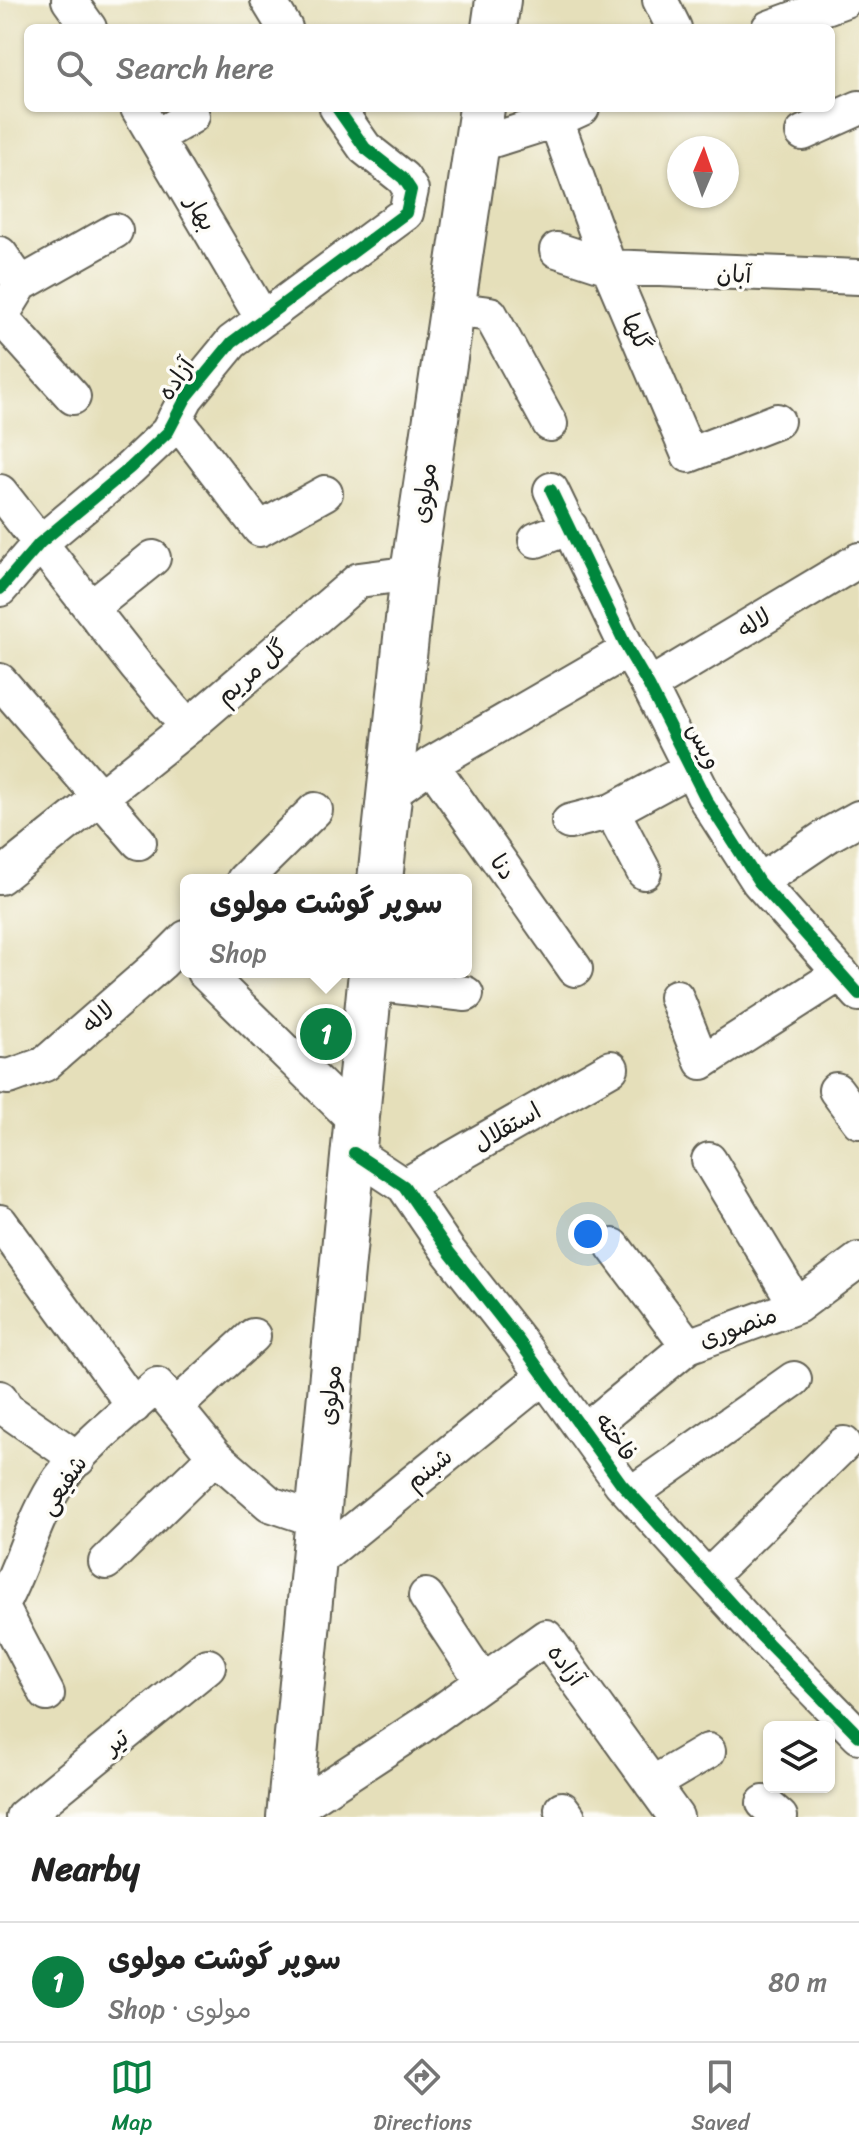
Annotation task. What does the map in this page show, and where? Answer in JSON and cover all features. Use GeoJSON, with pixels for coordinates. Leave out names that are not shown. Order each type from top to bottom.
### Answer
{"type":"FeatureCollection","features":[{"type":"Feature","properties":{"kind":"main road"},"geometry":{"type":"LineString","coordinates":[[495,24],[498,0]]}},
{"type":"Feature","properties":{"kind":"main road","name":"مولوی"},"geometry":{"type":"LineString","coordinates":[[381,874],[413,573],[479,127]]}},
{"type":"Feature","properties":{"kind":"main road","name":"مولوی"},"geometry":{"type":"LineString","coordinates":[[289,1815],[370,978]]}},
{"type":"Feature","properties":{"kind":"street"},"geometry":{"type":"LineString","coordinates":[[69,0],[86,24]]}},
{"type":"Feature","properties":{"kind":"street"},"geometry":{"type":"LineString","coordinates":[[268,0],[283,24]]}},
{"type":"Feature","properties":{"kind":"street"},"geometry":{"type":"LineString","coordinates":[[660,0],[672,24]]}},
{"type":"Feature","properties":{"kind":"street"},"geometry":{"type":"LineString","coordinates":[[780,24],[845,0]]}},
{"type":"Feature","properties":{"kind":"street"},"geometry":{"type":"LineString","coordinates":[[803,133],[859,108]]}},
{"type":"Feature","properties":{"kind":"street","name":"بهار"},"geometry":{"type":"LineString","coordinates":[[140,112],[263,319]]}},
{"type":"Feature","properties":{"kind":"street","name":"آزاده"},"geometry":{"type":"LineString","coordinates":[[0,589],[40,543],[168,432],[186,398],[232,342],[406,213],[411,190],[403,178],[365,148],[340,112]]}},
{"type":"Feature","properties":{"kind":"street"},"geometry":{"type":"LineString","coordinates":[[479,127],[569,114]]}},
{"type":"Feature","properties":{"kind":"street","name":"گلها"},"geometry":{"type":"LineString","coordinates":[[569,114],[609,267],[689,455],[777,421]]}},
{"type":"Feature","properties":{"kind":"street"},"geometry":{"type":"LineString","coordinates":[[156,137],[192,116]]}},
{"type":"Feature","properties":{"kind":"street"},"geometry":{"type":"LineString","coordinates":[[73,397],[0,318],[21,284],[115,231]]}},
{"type":"Feature","properties":{"kind":"street","name":"آبان"},"geometry":{"type":"LineString","coordinates":[[557,250],[609,267],[859,277]]}},
{"type":"Feature","properties":{"kind":"street"},"geometry":{"type":"LineString","coordinates":[[0,254],[21,284]]}},
{"type":"Feature","properties":{"kind":"street"},"geometry":{"type":"LineString","coordinates":[[451,309],[490,314],[550,424]]}},
{"type":"Feature","properties":{"kind":"street"},"geometry":{"type":"LineString","coordinates":[[175,418],[260,529],[325,493]]}},
{"type":"Feature","properties":{"kind":"street","name":"ویس"},"geometry":{"type":"LineString","coordinates":[[551,490],[628,650],[707,801],[759,882],[850,983]]}},
{"type":"Feature","properties":{"kind":"street"},"geometry":{"type":"LineString","coordinates":[[0,492],[188,727]]}},
{"type":"Feature","properties":{"kind":"street"},"geometry":{"type":"LineString","coordinates":[[536,540],[570,527]]}},
{"type":"Feature","properties":{"kind":"street"},"geometry":{"type":"LineString","coordinates":[[91,608],[153,558]]}},
{"type":"Feature","properties":{"kind":"street","name":"لاله"},"geometry":{"type":"LineString","coordinates":[[649,686],[859,560]]}},
{"type":"Feature","properties":{"kind":"street","name":"گل مریم"},"geometry":{"type":"LineString","coordinates":[[0,877],[188,727],[359,580],[413,573]]}},
{"type":"Feature","properties":{"kind":"street"},"geometry":{"type":"LineString","coordinates":[[389,794],[431,764],[628,650]]}},
{"type":"Feature","properties":{"kind":"street"},"geometry":{"type":"LineString","coordinates":[[0,681],[139,842]]}},
{"type":"Feature","properties":{"kind":"street","name":"دنا"},"geometry":{"type":"LineString","coordinates":[[431,764],[575,969]]}},
{"type":"Feature","properties":{"kind":"street"},"geometry":{"type":"LineString","coordinates":[[569,822],[612,811],[691,768]]}},
{"type":"Feature","properties":{"kind":"street"},"geometry":{"type":"LineString","coordinates":[[250,874],[315,810]]}},
{"type":"Feature","properties":{"kind":"street"},"geometry":{"type":"LineString","coordinates":[[612,811],[644,872]]}},
{"type":"Feature","properties":{"kind":"street"},"geometry":{"type":"LineString","coordinates":[[759,882],[859,818]]}},
{"type":"Feature","properties":{"kind":"street","name":"لاله"},"geometry":{"type":"LineString","coordinates":[[0,1076],[9,1077],[45,1064],[180,949]]}},
{"type":"Feature","properties":{"kind":"street"},"geometry":{"type":"LineString","coordinates":[[209,978],[355,1137]]}},
{"type":"Feature","properties":{"kind":"street"},"geometry":{"type":"LineString","coordinates":[[370,978],[466,994]]}},
{"type":"Feature","properties":{"kind":"street"},"geometry":{"type":"LineString","coordinates":[[676,997],[702,1062],[850,983]]}},
{"type":"Feature","properties":{"kind":"street","name":"استقلال"},"geometry":{"type":"LineString","coordinates":[[404,1186],[611,1068]]}},
{"type":"Feature","properties":{"kind":"street"},"geometry":{"type":"LineString","coordinates":[[836,1090],[859,1121]]}},
{"type":"Feature","properties":{"kind":"street","name":"فاخته"},"geometry":{"type":"LineString","coordinates":[[355,1137],[404,1186],[449,1252],[631,1494],[859,1736]]}},
{"type":"Feature","properties":{"kind":"street"},"geometry":{"type":"LineString","coordinates":[[709,1160],[797,1306]]}},
{"type":"Feature","properties":{"kind":"street"},"geometry":{"type":"LineString","coordinates":[[0,1222],[155,1399],[215,1456],[270,1504],[318,1520]]}},
{"type":"Feature","properties":{"kind":"street"},"geometry":{"type":"LineString","coordinates":[[613,1246],[688,1346]]}},
{"type":"Feature","properties":{"kind":"street","name":"منصوری"},"geometry":{"type":"LineString","coordinates":[[585,1431],[688,1346],[797,1306],[859,1260]]}},
{"type":"Feature","properties":{"kind":"street","name":"شفیعی"},"geometry":{"type":"LineString","coordinates":[[0,1606],[60,1480],[91,1444],[253,1336]]}},
{"type":"Feature","properties":{"kind":"street","name":"شبنم"},"geometry":{"type":"LineString","coordinates":[[314,1563],[544,1376]]}},
{"type":"Feature","properties":{"kind":"street"},"geometry":{"type":"LineString","coordinates":[[631,1494],[794,1379]]}},
{"type":"Feature","properties":{"kind":"street"},"geometry":{"type":"LineString","coordinates":[[2,1407],[78,1459]]}},
{"type":"Feature","properties":{"kind":"street"},"geometry":{"type":"LineString","coordinates":[[708,1577],[844,1444]]}},
{"type":"Feature","properties":{"kind":"street"},"geometry":{"type":"LineString","coordinates":[[106,1562],[215,1456]]}},
{"type":"Feature","properties":{"kind":"street"},"geometry":{"type":"LineString","coordinates":[[426,1596],[483,1682]]}},
{"type":"Feature","properties":{"kind":"street"},"geometry":{"type":"LineString","coordinates":[[0,1606],[47,1694]]}},
{"type":"Feature","properties":{"kind":"street","name":"آزاده"},"geometry":{"type":"LineString","coordinates":[[289,1815],[546,1637],[676,1817]]}},
{"type":"Feature","properties":{"kind":"street","name":"تیر"},"geometry":{"type":"LineString","coordinates":[[23,1817],[208,1666]]}},
{"type":"Feature","properties":{"kind":"street"},"geometry":{"type":"LineString","coordinates":[[652,1784],[708,1751]]}},
{"type":"Feature","properties":{"kind":"cycle path"},"geometry":{"type":"LineString","coordinates":[[0,589],[40,543],[168,432],[186,398],[232,342],[406,213],[411,190],[403,178],[365,148],[340,112]]}},
{"type":"Feature","properties":{"kind":"cycle path"},"geometry":{"type":"LineString","coordinates":[[551,490],[628,650],[707,801],[759,882],[859,994]]}},
{"type":"Feature","properties":{"kind":"cycle path"},"geometry":{"type":"LineString","coordinates":[[354,1153],[404,1186],[449,1252],[519,1341],[621,1483],[756,1631],[859,1736]]}},
{"type":"Feature","properties":{"kind":"place","name":"سوپر گوشت مولوی"},"geometry":{"type":"Point","coordinates":[326,1034]}}]}
